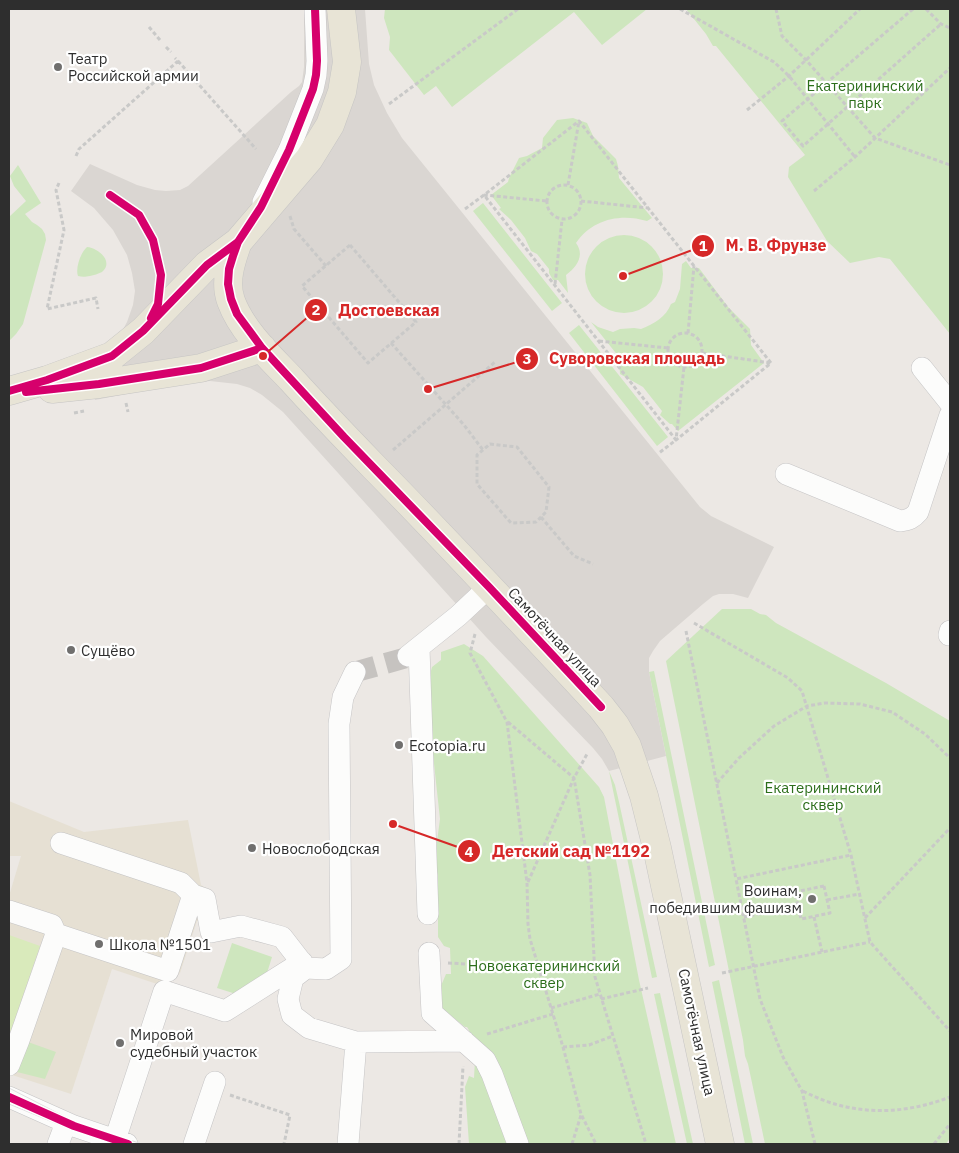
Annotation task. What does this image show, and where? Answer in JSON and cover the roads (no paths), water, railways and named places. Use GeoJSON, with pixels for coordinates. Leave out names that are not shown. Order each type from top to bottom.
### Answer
{"type":"FeatureCollection","features":[{"type":"Feature","properties":{"kind":"main road"},"geometry":{"type":"LineString","coordinates":[[9,393],[112,356],[143,331],[207,265],[238,242],[309,159],[330,125],[342,92],[347,62],[341,9]]}},
{"type":"Feature","properties":{"kind":"main road","name":"Самотёчная улица"},"geometry":{"type":"LineString","coordinates":[[238,242],[229,269],[230,300],[237,314],[262,348],[601,707],[627,746],[644,796],[657,848],[720,1144]]}},
{"type":"Feature","properties":{"kind":"main road"},"geometry":{"type":"LineString","coordinates":[[9,393],[99,384],[201,368],[262,348]]}},
{"type":"Feature","properties":{"kind":"street"},"geometry":{"type":"LineString","coordinates":[[238,242],[261,207],[289,150],[312,89],[316,75],[317,60],[315,9]]}},
{"type":"Feature","properties":{"kind":"street"},"geometry":{"type":"LineString","coordinates":[[922,368],[950,403]]}},
{"type":"Feature","properties":{"kind":"street"},"geometry":{"type":"LineString","coordinates":[[786,474],[900,521],[913,518],[918,512],[950,415]]}},
{"type":"Feature","properties":{"kind":"street"},"geometry":{"type":"LineString","coordinates":[[428,914],[412,653],[458,616],[489,587]]}},
{"type":"Feature","properties":{"kind":"street"},"geometry":{"type":"LineString","coordinates":[[9,1097],[66,1123],[121,1142],[164,991],[225,1011],[304,965],[326,969],[341,959],[339,724],[343,697],[355,672]]}},
{"type":"Feature","properties":{"kind":"street"},"geometry":{"type":"LineString","coordinates":[[61,843],[181,883],[193,895],[204,899],[211,932],[241,926],[282,936],[304,965]]}},
{"type":"Feature","properties":{"kind":"street"},"geometry":{"type":"LineString","coordinates":[[56,934],[168,971],[193,895]]}},
{"type":"Feature","properties":{"kind":"street"},"geometry":{"type":"LineString","coordinates":[[9,911],[52,925],[56,934],[9,1065]]}},
{"type":"Feature","properties":{"kind":"street"},"geometry":{"type":"LineString","coordinates":[[429,957],[432,1014],[485,1060],[518,1144]]}},
{"type":"Feature","properties":{"kind":"street"},"geometry":{"type":"LineString","coordinates":[[304,965],[293,978],[288,999],[292,1015],[309,1028],[356,1042],[464,1041]]}},
{"type":"Feature","properties":{"kind":"street"},"geometry":{"type":"LineString","coordinates":[[348,1144],[356,1042]]}},
{"type":"Feature","properties":{"kind":"street"},"geometry":{"type":"LineString","coordinates":[[194,1144],[214,1086]]}},
{"type":"Feature","properties":{"kind":"street"},"geometry":{"type":"LineString","coordinates":[[58,1144],[66,1123]]}},
{"type":"Feature","properties":{"kind":"tunnel"},"geometry":{"type":"LineString","coordinates":[[355,672],[405,658]]}},
{"type":"Feature","properties":{"kind":"tram line"},"geometry":{"type":"LineString","coordinates":[[9,1088],[75,1122],[142,1144]]}},
{"type":"Feature","properties":{"kind":"tram line"},"geometry":{"type":"LineString","coordinates":[[9,1104],[72,1130],[116,1144]]}},
{"type":"Feature","properties":{"kind":"place","name":"Театр Российской армии"},"geometry":{"type":"Point","coordinates":[58,67]}},
{"type":"Feature","properties":{"kind":"place","name":"М. В. Фрунзе"},"geometry":{"type":"Point","coordinates":[623,276]}},
{"type":"Feature","properties":{"kind":"place","name":"Достоевская"},"geometry":{"type":"Point","coordinates":[263,356]}},
{"type":"Feature","properties":{"kind":"place","name":"Суворовская площадь"},"geometry":{"type":"Point","coordinates":[428,389]}},
{"type":"Feature","properties":{"kind":"place","name":"Сущёво"},"geometry":{"type":"Point","coordinates":[71,650]}},
{"type":"Feature","properties":{"kind":"place","name":"Ecotopia.ru"},"geometry":{"type":"Point","coordinates":[399,745]}},
{"type":"Feature","properties":{"kind":"place","name":"Детский сад №1192"},"geometry":{"type":"Point","coordinates":[393,824]}},
{"type":"Feature","properties":{"kind":"place","name":"Новослободская"},"geometry":{"type":"Point","coordinates":[252,848]}},
{"type":"Feature","properties":{"kind":"place","name":"Воинам, победившим фашизм"},"geometry":{"type":"Point","coordinates":[812,899]}},
{"type":"Feature","properties":{"kind":"place","name":"Школа №1501"},"geometry":{"type":"Point","coordinates":[99,944]}},
{"type":"Feature","properties":{"kind":"place","name":"Мировой судебный участок"},"geometry":{"type":"Point","coordinates":[120,1043]}},
{"type":"Feature","properties":{"kind":"park label","name":"Екатерининский парк"},"geometry":{"type":"Point","coordinates":[865,94]}},
{"type":"Feature","properties":{"kind":"park label","name":"Екатерининский сквер"},"geometry":{"type":"Point","coordinates":[823,796]}},
{"type":"Feature","properties":{"kind":"park label","name":"Новоекатерининский сквер"},"geometry":{"type":"Point","coordinates":[544,974]}}]}
